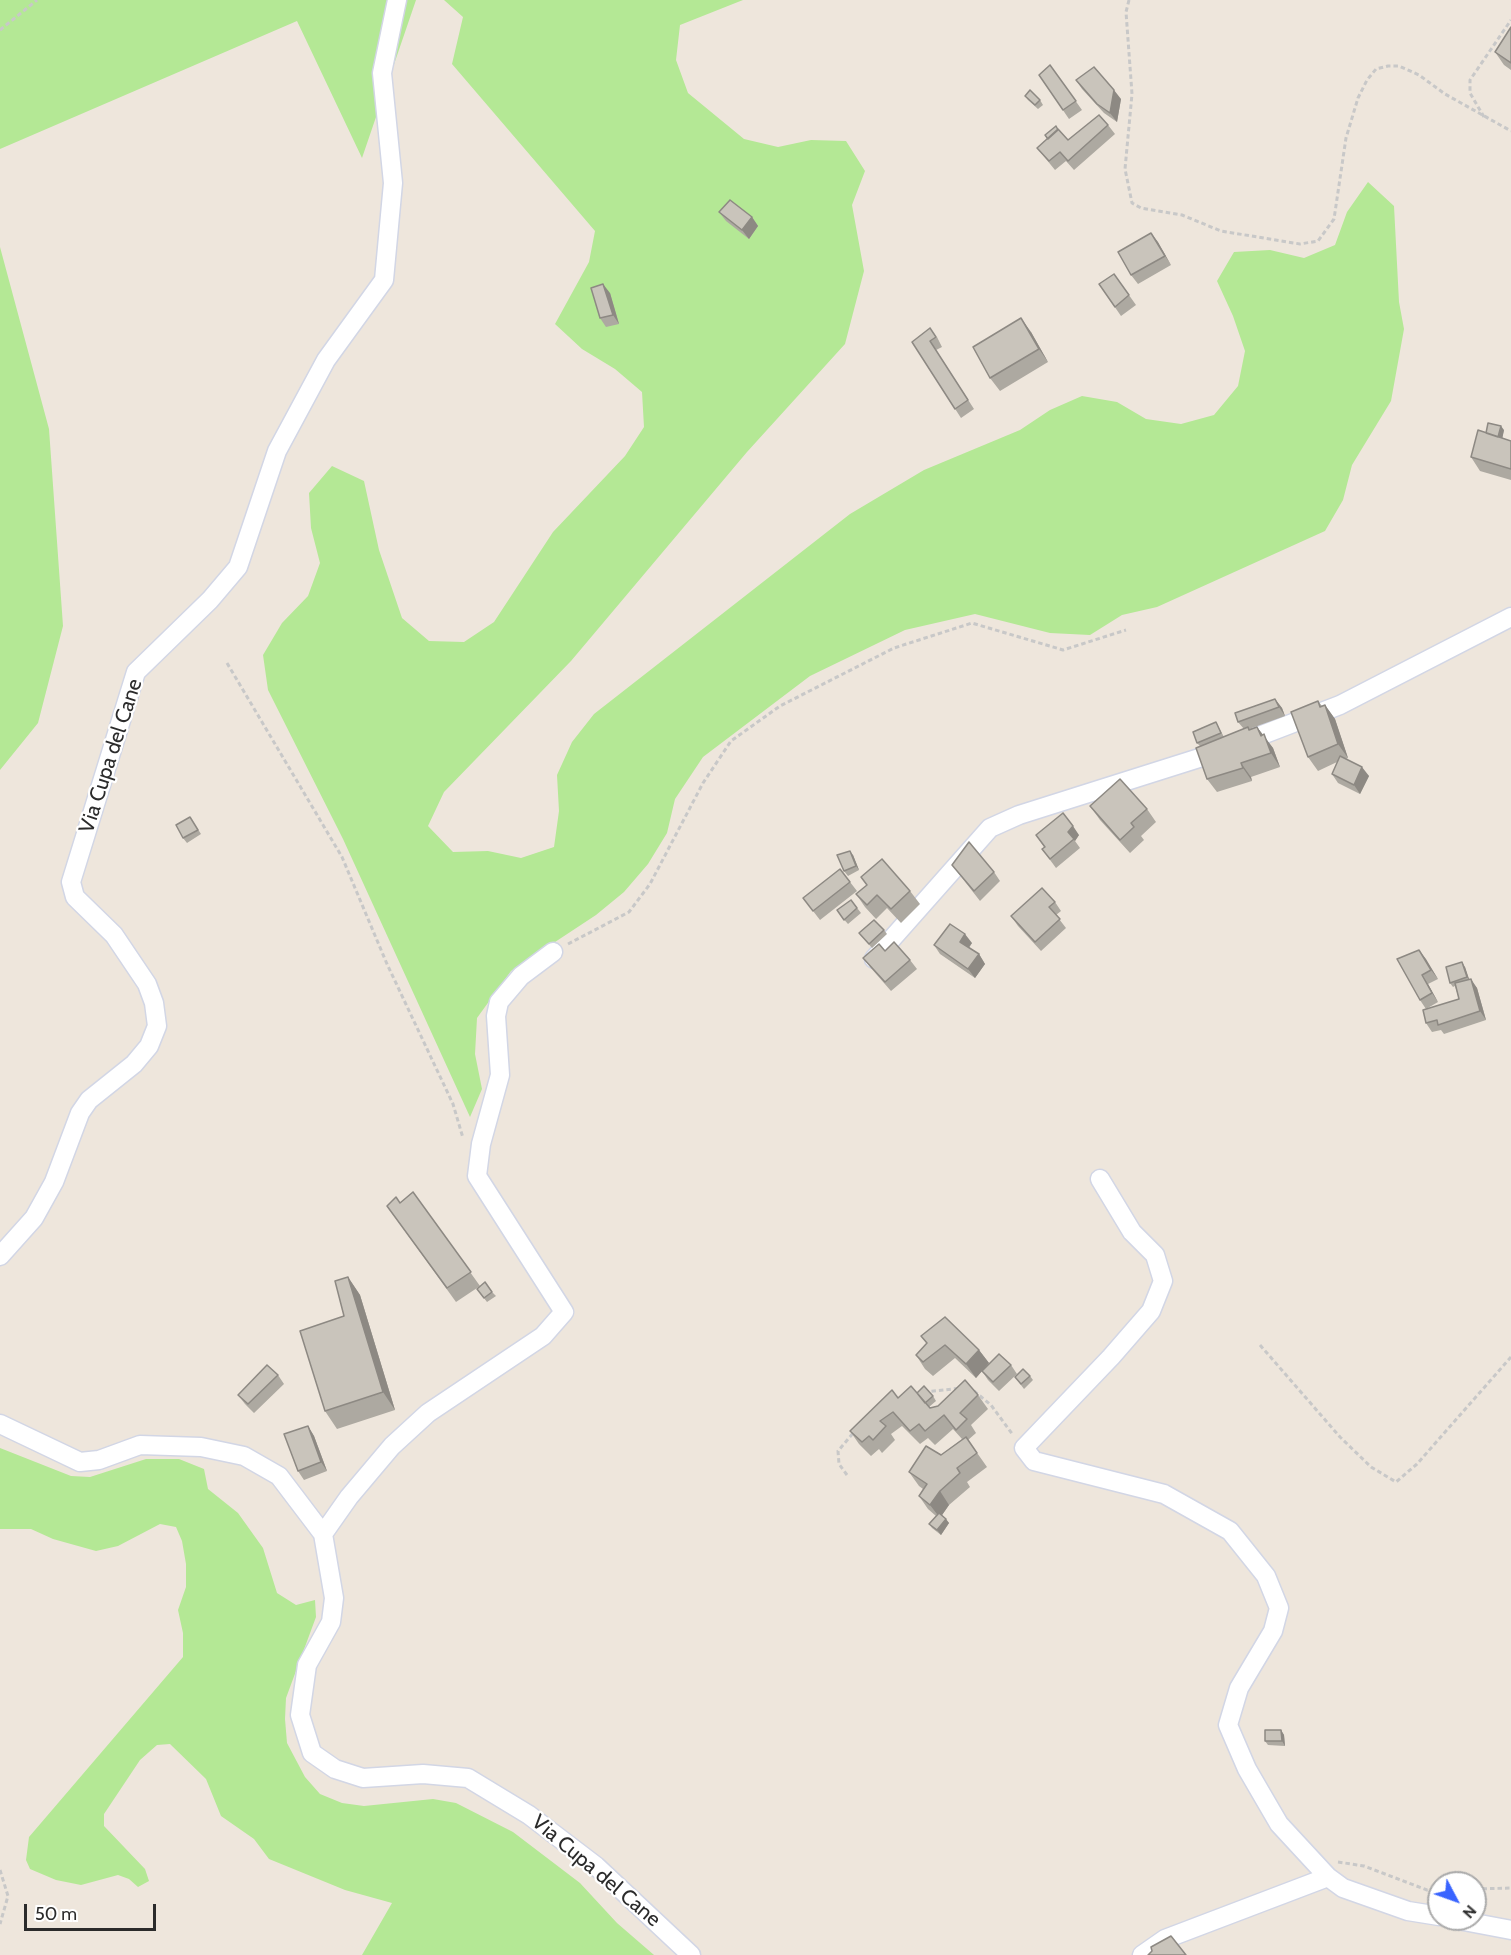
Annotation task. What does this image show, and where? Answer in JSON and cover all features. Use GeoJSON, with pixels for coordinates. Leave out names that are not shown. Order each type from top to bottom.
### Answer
{"type":"FeatureCollection","features":[{"type":"Feature","properties":{"kind":"street","name":"Via Cupa del Cane"},"geometry":{"type":"LineString","coordinates":[[0,1256],[34,1218],[54,1182],[80,1113],[89,1100],[134,1064],[149,1046],[157,1026],[154,1003],[147,984],[114,935],[75,897],[71,882],[136,672],[210,600],[238,567],[277,451],[326,360],[384,280],[393,183],[382,73],[397,0]]}},
{"type":"Feature","properties":{"kind":"street"},"geometry":{"type":"LineString","coordinates":[[874,959],[990,828],[1019,815],[1215,753],[1340,705],[1511,617]]}},
{"type":"Feature","properties":{"kind":"street"},"geometry":{"type":"LineString","coordinates":[[322,1534],[349,1497],[392,1446],[428,1413],[543,1336],[564,1312],[477,1176],[481,1144],[500,1075],[496,1016],[499,1002],[521,976],[553,952]]}},
{"type":"Feature","properties":{"kind":"street"},"geometry":{"type":"LineString","coordinates":[[1100,1179],[1132,1232],[1155,1255],[1163,1281],[1151,1311],[1111,1358],[1024,1448],[1034,1461],[1164,1494],[1230,1531],[1266,1576],[1279,1608],[1273,1631],[1239,1688],[1228,1725],[1247,1769],[1280,1824],[1328,1877],[1343,1888],[1408,1911],[1427,1915]]}},
{"type":"Feature","properties":{"kind":"street","name":"Via Cupa del Cane"},"geometry":{"type":"LineString","coordinates":[[0,1424],[80,1462],[99,1460],[140,1445],[201,1447],[244,1456],[279,1476],[322,1534],[334,1598],[331,1622],[307,1665],[300,1715],[312,1754],[335,1769],[363,1778],[423,1774],[468,1778],[529,1815],[596,1866],[692,1955]]}},
{"type":"Feature","properties":{"kind":"street"},"geometry":{"type":"LineString","coordinates":[[1142,1955],[1165,1939],[1328,1877]]}},
{"type":"Feature","properties":{"kind":"street"},"geometry":{"type":"LineString","coordinates":[[1487,1925],[1511,1930]]}},
{"type":"Feature","properties":{"kind":"path"},"geometry":{"type":"LineString","coordinates":[[0,30],[37,0]]}},
{"type":"Feature","properties":{"kind":"path"},"geometry":{"type":"LineString","coordinates":[[1129,0],[1126,12],[1132,94],[1125,169],[1132,203],[1141,208],[1182,215],[1221,231],[1300,244],[1318,241],[1334,219],[1346,138],[1358,98],[1367,80],[1376,69],[1399,66],[1419,75],[1485,118],[1511,131]]}},
{"type":"Feature","properties":{"kind":"path"},"geometry":{"type":"LineString","coordinates":[[1485,118],[1470,93],[1470,80],[1511,20]]}},
{"type":"Feature","properties":{"kind":"path"},"geometry":{"type":"LineString","coordinates":[[553,952],[629,912],[650,884],[702,783],[731,741],[780,706],[894,648],[972,623],[1063,650],[1126,630]]}},
{"type":"Feature","properties":{"kind":"path"},"geometry":{"type":"LineString","coordinates":[[227,663],[342,857],[387,964],[453,1104],[467,1147]]}},
{"type":"Feature","properties":{"kind":"path"},"geometry":{"type":"LineString","coordinates":[[1260,1344],[1340,1437],[1371,1467],[1396,1482],[1417,1464],[1511,1357]]}},
{"type":"Feature","properties":{"kind":"path"},"geometry":{"type":"LineString","coordinates":[[918,1394],[957,1386],[976,1392],[991,1405],[1024,1448]]}},
{"type":"Feature","properties":{"kind":"path"},"geometry":{"type":"LineString","coordinates":[[847,1475],[839,1464],[838,1451],[856,1430]]}},
{"type":"Feature","properties":{"kind":"path"},"geometry":{"type":"LineString","coordinates":[[1310,1857],[1364,1866],[1427,1890]]}},
{"type":"Feature","properties":{"kind":"path"},"geometry":{"type":"LineString","coordinates":[[0,1870],[8,1896],[0,1924]]}},
{"type":"Feature","properties":{"kind":"path"},"geometry":{"type":"LineString","coordinates":[[1487,1889],[1511,1888]]}},
{"type":"Feature","properties":{"kind":"green space"},"geometry":{"type":"Polygon","coordinates":[[[0,0],[416,0],[362,158],[297,21],[0,149],[0,0]]]}},
{"type":"Feature","properties":{"kind":"green space"},"geometry":{"type":"Polygon","coordinates":[[[444,0],[743,0],[680,25],[676,60],[688,93],[744,139],[778,147],[811,140],[846,141],[865,171],[852,205],[864,271],[845,344],[747,452],[571,661],[444,792],[428,826],[453,852],[488,851],[521,858],[554,847],[559,811],[557,775],[572,742],[594,714],[850,514],[924,470],[1020,430],[1050,410],[1082,396],[1117,402],[1146,419],[1181,424],[1214,415],[1238,386],[1245,351],[1233,316],[1217,281],[1234,252],[1270,250],[1304,258],[1335,245],[1347,212],[1368,182],[1394,206],[1399,302],[1404,329],[1391,401],[1352,465],[1343,500],[1325,531],[1157,607],[1122,615],[1090,635],[1050,633],[975,614],[905,630],[810,676],[703,757],[675,799],[667,833],[648,864],[624,892],[596,915],[511,971],[477,1018],[475,1054],[482,1089],[470,1117],[343,839],[268,690],[263,655],[282,623],[308,596],[320,563],[311,528],[309,493],[332,466],[364,481],[379,550],[402,618],[429,641],[464,642],[494,622],[553,532],[625,456],[644,427],[642,392],[615,369],[582,349],[555,324],[589,262],[595,231],[452,64],[463,17],[444,0]]]}},
{"type":"Feature","properties":{"kind":"green space"},"geometry":{"type":"Polygon","coordinates":[[[0,247],[49,429],[63,626],[38,723],[0,770],[0,247]]]}},
{"type":"Feature","properties":{"kind":"green space"},"geometry":{"type":"Polygon","coordinates":[[[0,1448],[71,1476],[90,1477],[146,1459],[179,1459],[204,1469],[208,1489],[238,1513],[263,1548],[277,1593],[296,1605],[315,1600],[316,1617],[286,1698],[285,1719],[287,1743],[305,1777],[320,1794],[342,1803],[364,1806],[433,1799],[456,1803],[513,1832],[580,1883],[617,1923],[654,1955],[362,1955],[392,1903],[345,1890],[269,1859],[254,1839],[221,1816],[206,1779],[170,1744],[157,1745],[140,1760],[104,1814],[104,1826],[145,1869],[149,1881],[138,1887],[129,1879],[118,1875],[81,1885],[56,1880],[30,1869],[26,1860],[29,1837],[183,1657],[183,1633],[178,1610],[186,1587],[186,1564],[182,1541],[176,1527],[160,1524],[118,1546],[96,1551],[53,1539],[31,1529],[0,1529],[0,1448]]]}},
{"type":"Feature","properties":{"kind":"building"},"geometry":{"type":"Polygon","coordinates":[[[1511,27],[1511,63],[1495,52],[1511,27]]]}},
{"type":"Feature","properties":{"kind":"building"},"geometry":{"type":"Polygon","coordinates":[[[1050,65],[1076,101],[1063,110],[1039,75],[1050,65]]]}},
{"type":"Feature","properties":{"kind":"building"},"geometry":{"type":"Polygon","coordinates":[[[1094,67],[1114,90],[1110,113],[1097,104],[1076,80],[1094,67]]]}},
{"type":"Feature","properties":{"kind":"building"},"geometry":{"type":"Polygon","coordinates":[[[1030,90],[1040,100],[1035,105],[1025,96],[1030,90]]]}},
{"type":"Feature","properties":{"kind":"building"},"geometry":{"type":"Polygon","coordinates":[[[1099,115],[1108,125],[1068,161],[1060,152],[1049,161],[1037,148],[1058,129],[1068,140],[1099,115]]]}},
{"type":"Feature","properties":{"kind":"building"},"geometry":{"type":"Polygon","coordinates":[[[1056,126],[1058,130],[1048,139],[1045,135],[1056,126]]]}},
{"type":"Feature","properties":{"kind":"building"},"geometry":{"type":"Polygon","coordinates":[[[730,200],[752,217],[742,230],[719,212],[730,200]]]}},
{"type":"Feature","properties":{"kind":"building"},"geometry":{"type":"Polygon","coordinates":[[[1151,233],[1165,256],[1131,275],[1118,252],[1151,233]]]}},
{"type":"Feature","properties":{"kind":"building"},"geometry":{"type":"Polygon","coordinates":[[[1114,274],[1129,295],[1115,307],[1099,284],[1114,274]]]}},
{"type":"Feature","properties":{"kind":"building"},"geometry":{"type":"Polygon","coordinates":[[[603,284],[613,315],[600,318],[591,288],[603,284]]]}},
{"type":"Feature","properties":{"kind":"building"},"geometry":{"type":"Polygon","coordinates":[[[1021,318],[1039,349],[990,378],[973,347],[1021,318]]]}},
{"type":"Feature","properties":{"kind":"building"},"geometry":{"type":"Polygon","coordinates":[[[930,328],[936,337],[930,341],[968,400],[955,409],[912,342],[930,328]]]}},
{"type":"Feature","properties":{"kind":"building"},"geometry":{"type":"Polygon","coordinates":[[[1488,423],[1501,426],[1498,437],[1486,433],[1488,423]]]}},
{"type":"Feature","properties":{"kind":"building"},"geometry":{"type":"Polygon","coordinates":[[[1478,430],[1511,441],[1511,469],[1471,457],[1478,430]]]}},
{"type":"Feature","properties":{"kind":"building"},"geometry":{"type":"Polygon","coordinates":[[[1275,699],[1279,707],[1238,722],[1235,713],[1275,699]]]}},
{"type":"Feature","properties":{"kind":"building"},"geometry":{"type":"Polygon","coordinates":[[[1318,701],[1320,707],[1325,705],[1338,744],[1308,757],[1291,712],[1318,701]]]}},
{"type":"Feature","properties":{"kind":"building"},"geometry":{"type":"Polygon","coordinates":[[[1216,722],[1221,733],[1197,743],[1193,732],[1216,722]]]}},
{"type":"Feature","properties":{"kind":"building"},"geometry":{"type":"Polygon","coordinates":[[[1248,727],[1249,730],[1257,727],[1261,736],[1264,734],[1271,753],[1241,763],[1243,768],[1207,779],[1196,748],[1248,727]]]}},
{"type":"Feature","properties":{"kind":"building"},"geometry":{"type":"Polygon","coordinates":[[[1340,756],[1362,767],[1354,785],[1332,774],[1340,756]]]}},
{"type":"Feature","properties":{"kind":"building"},"geometry":{"type":"Polygon","coordinates":[[[1120,779],[1147,809],[1131,823],[1134,827],[1120,840],[1090,806],[1120,779]]]}},
{"type":"Feature","properties":{"kind":"building"},"geometry":{"type":"Polygon","coordinates":[[[1063,813],[1073,826],[1068,832],[1074,839],[1050,859],[1042,849],[1045,847],[1036,835],[1063,813]]]}},
{"type":"Feature","properties":{"kind":"building"},"geometry":{"type":"Polygon","coordinates":[[[190,817],[198,830],[183,838],[176,825],[190,817]]]}},
{"type":"Feature","properties":{"kind":"building"},"geometry":{"type":"Polygon","coordinates":[[[969,842],[994,872],[974,891],[952,865],[969,842]]]}},
{"type":"Feature","properties":{"kind":"building"},"geometry":{"type":"Polygon","coordinates":[[[850,851],[856,866],[844,871],[837,855],[850,851]]]}},
{"type":"Feature","properties":{"kind":"building"},"geometry":{"type":"Polygon","coordinates":[[[882,859],[910,891],[891,909],[877,895],[867,905],[856,894],[867,885],[861,877],[882,859]]]}},
{"type":"Feature","properties":{"kind":"building"},"geometry":{"type":"Polygon","coordinates":[[[840,869],[850,882],[813,911],[803,898],[840,869]]]}},
{"type":"Feature","properties":{"kind":"building"},"geometry":{"type":"Polygon","coordinates":[[[1042,888],[1055,902],[1049,907],[1060,919],[1035,942],[1011,916],[1042,888]]]}},
{"type":"Feature","properties":{"kind":"building"},"geometry":{"type":"Polygon","coordinates":[[[851,900],[857,908],[844,920],[837,910],[851,900]]]}},
{"type":"Feature","properties":{"kind":"building"},"geometry":{"type":"Polygon","coordinates":[[[874,920],[884,930],[869,944],[859,933],[874,920]]]}},
{"type":"Feature","properties":{"kind":"building"},"geometry":{"type":"Polygon","coordinates":[[[950,924],[965,934],[960,942],[979,954],[968,969],[934,945],[950,924]]]}},
{"type":"Feature","properties":{"kind":"building"},"geometry":{"type":"Polygon","coordinates":[[[894,942],[910,960],[885,982],[863,958],[879,944],[885,951],[894,942]]]}},
{"type":"Feature","properties":{"kind":"building"},"geometry":{"type":"Polygon","coordinates":[[[1419,950],[1431,970],[1422,975],[1432,993],[1420,1000],[1397,959],[1419,950]]]}},
{"type":"Feature","properties":{"kind":"building"},"geometry":{"type":"Polygon","coordinates":[[[1462,962],[1467,977],[1450,983],[1446,967],[1462,962]]]}},
{"type":"Feature","properties":{"kind":"building"},"geometry":{"type":"Polygon","coordinates":[[[1471,979],[1480,1011],[1438,1025],[1437,1020],[1426,1023],[1423,1010],[1459,999],[1455,983],[1471,979]]]}},
{"type":"Feature","properties":{"kind":"building"},"geometry":{"type":"Polygon","coordinates":[[[413,1192],[471,1272],[447,1288],[387,1206],[396,1197],[400,1203],[413,1192]]]}},
{"type":"Feature","properties":{"kind":"building"},"geometry":{"type":"Polygon","coordinates":[[[348,1277],[383,1392],[325,1411],[300,1331],[344,1316],[335,1281],[348,1277]]]}},
{"type":"Feature","properties":{"kind":"building"},"geometry":{"type":"Polygon","coordinates":[[[485,1282],[492,1292],[484,1298],[477,1289],[485,1282]]]}},
{"type":"Feature","properties":{"kind":"building"},"geometry":{"type":"Polygon","coordinates":[[[945,1317],[979,1350],[966,1364],[945,1345],[923,1362],[916,1355],[927,1343],[921,1336],[945,1317]]]}},
{"type":"Feature","properties":{"kind":"building"},"geometry":{"type":"Polygon","coordinates":[[[999,1354],[1011,1365],[993,1382],[982,1371],[999,1354]]]}},
{"type":"Feature","properties":{"kind":"building"},"geometry":{"type":"Polygon","coordinates":[[[267,1365],[278,1375],[248,1404],[238,1395],[267,1365]]]}},
{"type":"Feature","properties":{"kind":"building"},"geometry":{"type":"Polygon","coordinates":[[[1023,1369],[1030,1376],[1021,1384],[1015,1377],[1023,1369]]]}},
{"type":"Feature","properties":{"kind":"building"},"geometry":{"type":"Polygon","coordinates":[[[965,1380],[978,1395],[960,1413],[967,1419],[956,1430],[944,1415],[925,1431],[919,1424],[910,1431],[893,1412],[880,1421],[886,1426],[873,1440],[869,1436],[862,1442],[850,1431],[892,1390],[898,1398],[911,1386],[930,1408],[938,1406],[965,1380]]]}},
{"type":"Feature","properties":{"kind":"building"},"geometry":{"type":"Polygon","coordinates":[[[924,1386],[933,1396],[925,1403],[917,1393],[924,1386]]]}},
{"type":"Feature","properties":{"kind":"building"},"geometry":{"type":"Polygon","coordinates":[[[308,1426],[321,1462],[298,1471],[284,1434],[308,1426]]]}},
{"type":"Feature","properties":{"kind":"building"},"geometry":{"type":"Polygon","coordinates":[[[966,1437],[977,1453],[957,1468],[960,1473],[940,1491],[930,1505],[919,1496],[927,1484],[909,1472],[926,1446],[941,1455],[966,1437]]]}},
{"type":"Feature","properties":{"kind":"building"},"geometry":{"type":"Polygon","coordinates":[[[939,1513],[946,1519],[937,1530],[929,1524],[939,1513]]]}},
{"type":"Feature","properties":{"kind":"building"},"geometry":{"type":"Polygon","coordinates":[[[1265,1730],[1281,1730],[1282,1741],[1265,1741],[1265,1730]]]}},
{"type":"Feature","properties":{"kind":"building"},"geometry":{"type":"Polygon","coordinates":[[[1171,1936],[1186,1955],[1148,1955],[1152,1951],[1151,1947],[1171,1936]]]}}]}
